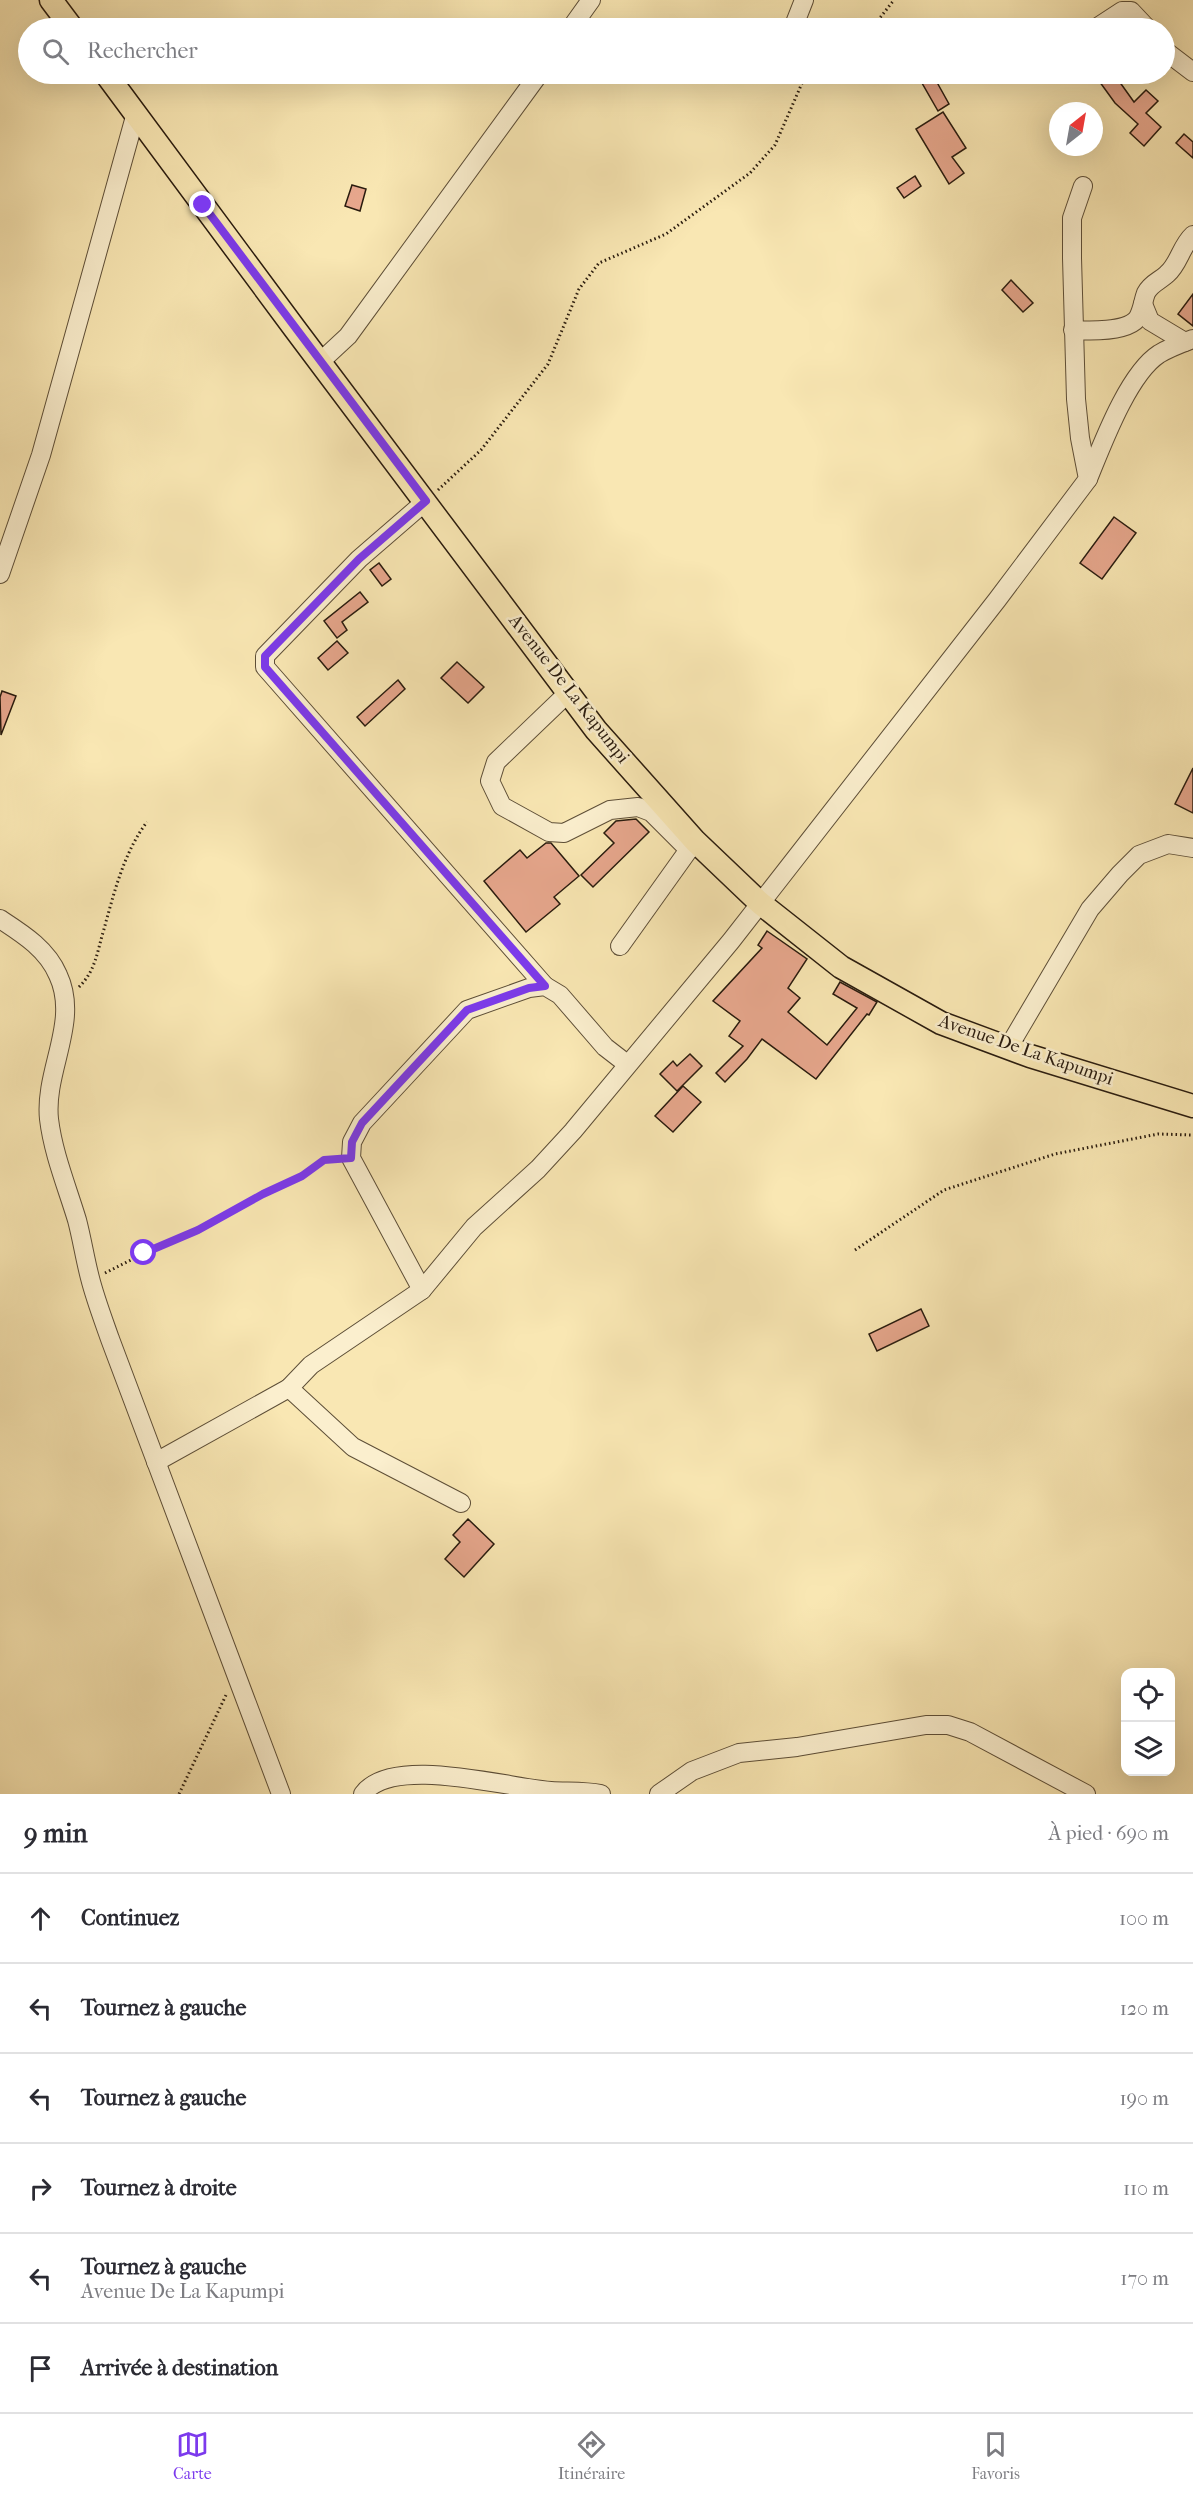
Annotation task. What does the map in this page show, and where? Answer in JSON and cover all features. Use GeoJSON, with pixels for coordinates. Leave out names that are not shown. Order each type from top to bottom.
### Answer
{"type":"FeatureCollection","features":[{"type":"Feature","properties":{"kind":"main road"},"geometry":{"type":"LineString","coordinates":[[51,0],[64,18]]}},
{"type":"Feature","properties":{"kind":"main road","name":"Avenue De La Kapumpi"},"geometry":{"type":"LineString","coordinates":[[114,84],[596,730],[692,846],[841,967],[941,1023],[1008,1048],[1193,1106]]}},
{"type":"Feature","properties":{"kind":"street"},"geometry":{"type":"LineString","coordinates":[[578,18],[591,0]]}},
{"type":"Feature","properties":{"kind":"street"},"geometry":{"type":"LineString","coordinates":[[797,18],[804,0]]}},
{"type":"Feature","properties":{"kind":"street"},"geometry":{"type":"LineString","coordinates":[[1111,18],[1132,5],[1140,18]]}},
{"type":"Feature","properties":{"kind":"street"},"geometry":{"type":"LineString","coordinates":[[1175,58],[1193,72]]}},
{"type":"Feature","properties":{"kind":"street"},"geometry":{"type":"LineString","coordinates":[[320,362],[348,336],[533,84]]}},
{"type":"Feature","properties":{"kind":"street"},"geometry":{"type":"LineString","coordinates":[[0,574],[41,455],[136,113]]}},
{"type":"Feature","properties":{"kind":"street"},"geometry":{"type":"LineString","coordinates":[[1083,186],[1072,218],[1073,330],[1076,399],[1080,438],[1088,479]]}},
{"type":"Feature","properties":{"kind":"street"},"geometry":{"type":"LineString","coordinates":[[1073,330],[1091,331],[1130,325],[1137,319],[1147,291],[1154,282],[1168,274],[1187,240],[1193,235]]}},
{"type":"Feature","properties":{"kind":"street"},"geometry":{"type":"LineString","coordinates":[[1143,304],[1150,321],[1189,340]]}},
{"type":"Feature","properties":{"kind":"street"},"geometry":{"type":"LineString","coordinates":[[156,1462],[289,1388],[311,1365],[422,1290],[474,1227],[538,1169],[573,1131],[731,941],[997,600],[1088,479],[1112,419],[1145,367],[1158,354],[1189,340]]}},
{"type":"Feature","properties":{"kind":"street"},"geometry":{"type":"LineString","coordinates":[[426,501],[344,574],[265,656],[265,667],[545,986],[560,995],[605,1047],[627,1065]]}},
{"type":"Feature","properties":{"kind":"street"},"geometry":{"type":"LineString","coordinates":[[568,693],[496,762],[490,781],[502,806],[549,832],[564,833],[610,810],[638,807],[651,812],[692,846],[620,946]]}},
{"type":"Feature","properties":{"kind":"street"},"geometry":{"type":"LineString","coordinates":[[1008,1048],[1090,909],[1120,874],[1139,855],[1168,844],[1193,848]]}},
{"type":"Feature","properties":{"kind":"street"},"geometry":{"type":"LineString","coordinates":[[0,919],[40,948],[50,959],[59,976],[66,1000],[63,1031],[50,1093],[51,1134],[78,1225],[91,1280],[110,1339],[281,1794]]}},
{"type":"Feature","properties":{"kind":"street"},"geometry":{"type":"LineString","coordinates":[[422,1290],[351,1158],[352,1142],[362,1123],[467,1010],[529,988],[545,986]]}},
{"type":"Feature","properties":{"kind":"street"},"geometry":{"type":"LineString","coordinates":[[289,1388],[353,1448],[461,1503]]}},
{"type":"Feature","properties":{"kind":"street"},"geometry":{"type":"LineString","coordinates":[[659,1794],[692,1771],[739,1754],[797,1747],[926,1725],[948,1725],[970,1732],[1086,1794]]}},
{"type":"Feature","properties":{"kind":"street"},"geometry":{"type":"LineString","coordinates":[[363,1794],[368,1787],[398,1775],[441,1774],[550,1791],[581,1791],[601,1794]]}},
{"type":"Feature","properties":{"kind":"path"},"geometry":{"type":"LineString","coordinates":[[880,18],[894,0]]}},
{"type":"Feature","properties":{"kind":"path"},"geometry":{"type":"LineString","coordinates":[[426,501],[481,450],[548,364],[579,289],[599,263],[666,234],[750,173],[775,145],[802,84]]}},
{"type":"Feature","properties":{"kind":"path"},"geometry":{"type":"LineString","coordinates":[[66,1000],[91,975],[115,892],[136,836],[147,822]]}},
{"type":"Feature","properties":{"kind":"path"},"geometry":{"type":"LineString","coordinates":[[855,1250],[944,1190],[1055,1154],[1158,1134],[1193,1135]]}},
{"type":"Feature","properties":{"kind":"path"},"geometry":{"type":"LineString","coordinates":[[91,1280],[165,1243],[198,1230],[263,1194],[302,1176],[324,1160],[351,1158]]}},
{"type":"Feature","properties":{"kind":"path"},"geometry":{"type":"LineString","coordinates":[[179,1794],[235,1675]]}},
{"type":"Feature","properties":{"kind":"building"},"geometry":{"type":"Polygon","coordinates":[[[923,84],[938,84],[949,104],[938,111],[923,84]]]}},
{"type":"Feature","properties":{"kind":"building"},"geometry":{"type":"Polygon","coordinates":[[[1101,84],[1121,84],[1134,102],[1146,90],[1158,101],[1146,113],[1161,127],[1144,146],[1130,133],[1138,124],[1115,103],[1101,84]]]}},
{"type":"Feature","properties":{"kind":"building"},"geometry":{"type":"Polygon","coordinates":[[[943,112],[966,148],[952,157],[964,173],[949,184],[916,129],[943,112]]]}},
{"type":"Feature","properties":{"kind":"building"},"geometry":{"type":"Polygon","coordinates":[[[1184,134],[1193,142],[1193,158],[1176,143],[1184,134]]]}},
{"type":"Feature","properties":{"kind":"building"},"geometry":{"type":"Polygon","coordinates":[[[915,176],[921,186],[904,198],[897,188],[915,176]]]}},
{"type":"Feature","properties":{"kind":"building"},"geometry":{"type":"Polygon","coordinates":[[[352,185],[366,189],[360,211],[345,206],[352,185]]]}},
{"type":"Feature","properties":{"kind":"building"},"geometry":{"type":"Polygon","coordinates":[[[1011,280],[1033,303],[1023,312],[1002,290],[1011,280]]]}},
{"type":"Feature","properties":{"kind":"building"},"geometry":{"type":"Polygon","coordinates":[[[1193,294],[1193,326],[1178,314],[1193,294]]]}},
{"type":"Feature","properties":{"kind":"building"},"geometry":{"type":"Polygon","coordinates":[[[1114,517],[1136,533],[1102,579],[1080,563],[1114,517]]]}},
{"type":"Feature","properties":{"kind":"building"},"geometry":{"type":"Polygon","coordinates":[[[379,563],[391,579],[382,586],[370,570],[379,563]]]}},
{"type":"Feature","properties":{"kind":"building"},"geometry":{"type":"Polygon","coordinates":[[[360,592],[368,602],[342,622],[347,630],[337,638],[324,621],[360,592]]]}},
{"type":"Feature","properties":{"kind":"building"},"geometry":{"type":"Polygon","coordinates":[[[337,641],[348,653],[328,670],[318,658],[337,641]]]}},
{"type":"Feature","properties":{"kind":"building"},"geometry":{"type":"Polygon","coordinates":[[[457,662],[484,687],[468,703],[441,678],[457,662]]]}},
{"type":"Feature","properties":{"kind":"building"},"geometry":{"type":"Polygon","coordinates":[[[398,680],[405,689],[365,726],[357,717],[398,680]]]}},
{"type":"Feature","properties":{"kind":"building"},"geometry":{"type":"Polygon","coordinates":[[[2,691],[16,696],[1,735],[0,697],[2,691]]]}},
{"type":"Feature","properties":{"kind":"building"},"geometry":{"type":"Polygon","coordinates":[[[1193,768],[1193,813],[1175,804],[1193,768]]]}},
{"type":"Feature","properties":{"kind":"building"},"geometry":{"type":"Polygon","coordinates":[[[636,819],[649,832],[593,887],[581,875],[614,843],[604,833],[616,821],[636,819]]]}},
{"type":"Feature","properties":{"kind":"building"},"geometry":{"type":"Polygon","coordinates":[[[546,843],[551,843],[579,876],[554,897],[560,904],[526,932],[484,881],[520,850],[527,858],[546,843]]]}},
{"type":"Feature","properties":{"kind":"building"},"geometry":{"type":"Polygon","coordinates":[[[767,931],[807,959],[788,988],[800,998],[788,1012],[827,1045],[857,1008],[833,994],[840,982],[877,1002],[869,1015],[867,1014],[816,1079],[762,1039],[725,1082],[716,1073],[743,1046],[729,1036],[740,1021],[713,1001],[762,948],[758,945],[767,931]]]}},
{"type":"Feature","properties":{"kind":"building"},"geometry":{"type":"Polygon","coordinates":[[[690,1054],[702,1066],[677,1091],[660,1074],[673,1061],[677,1066],[690,1054]]]}},
{"type":"Feature","properties":{"kind":"building"},"geometry":{"type":"Polygon","coordinates":[[[683,1086],[701,1102],[673,1132],[655,1116],[683,1086]]]}},
{"type":"Feature","properties":{"kind":"building"},"geometry":{"type":"Polygon","coordinates":[[[921,1309],[929,1326],[877,1351],[869,1334],[921,1309]]]}},
{"type":"Feature","properties":{"kind":"building"},"geometry":{"type":"Polygon","coordinates":[[[468,1519],[494,1544],[464,1577],[445,1559],[460,1542],[453,1535],[468,1519]]]}},
{"type":"Feature","properties":{"kind":"route"},"geometry":{"type":"LineString","coordinates":[[144,1253],[198,1230],[263,1194],[302,1176],[324,1160],[351,1158],[352,1142],[362,1123],[467,1010],[529,988],[545,986],[265,667],[265,656],[344,574],[426,501],[203,205]]}}]}
